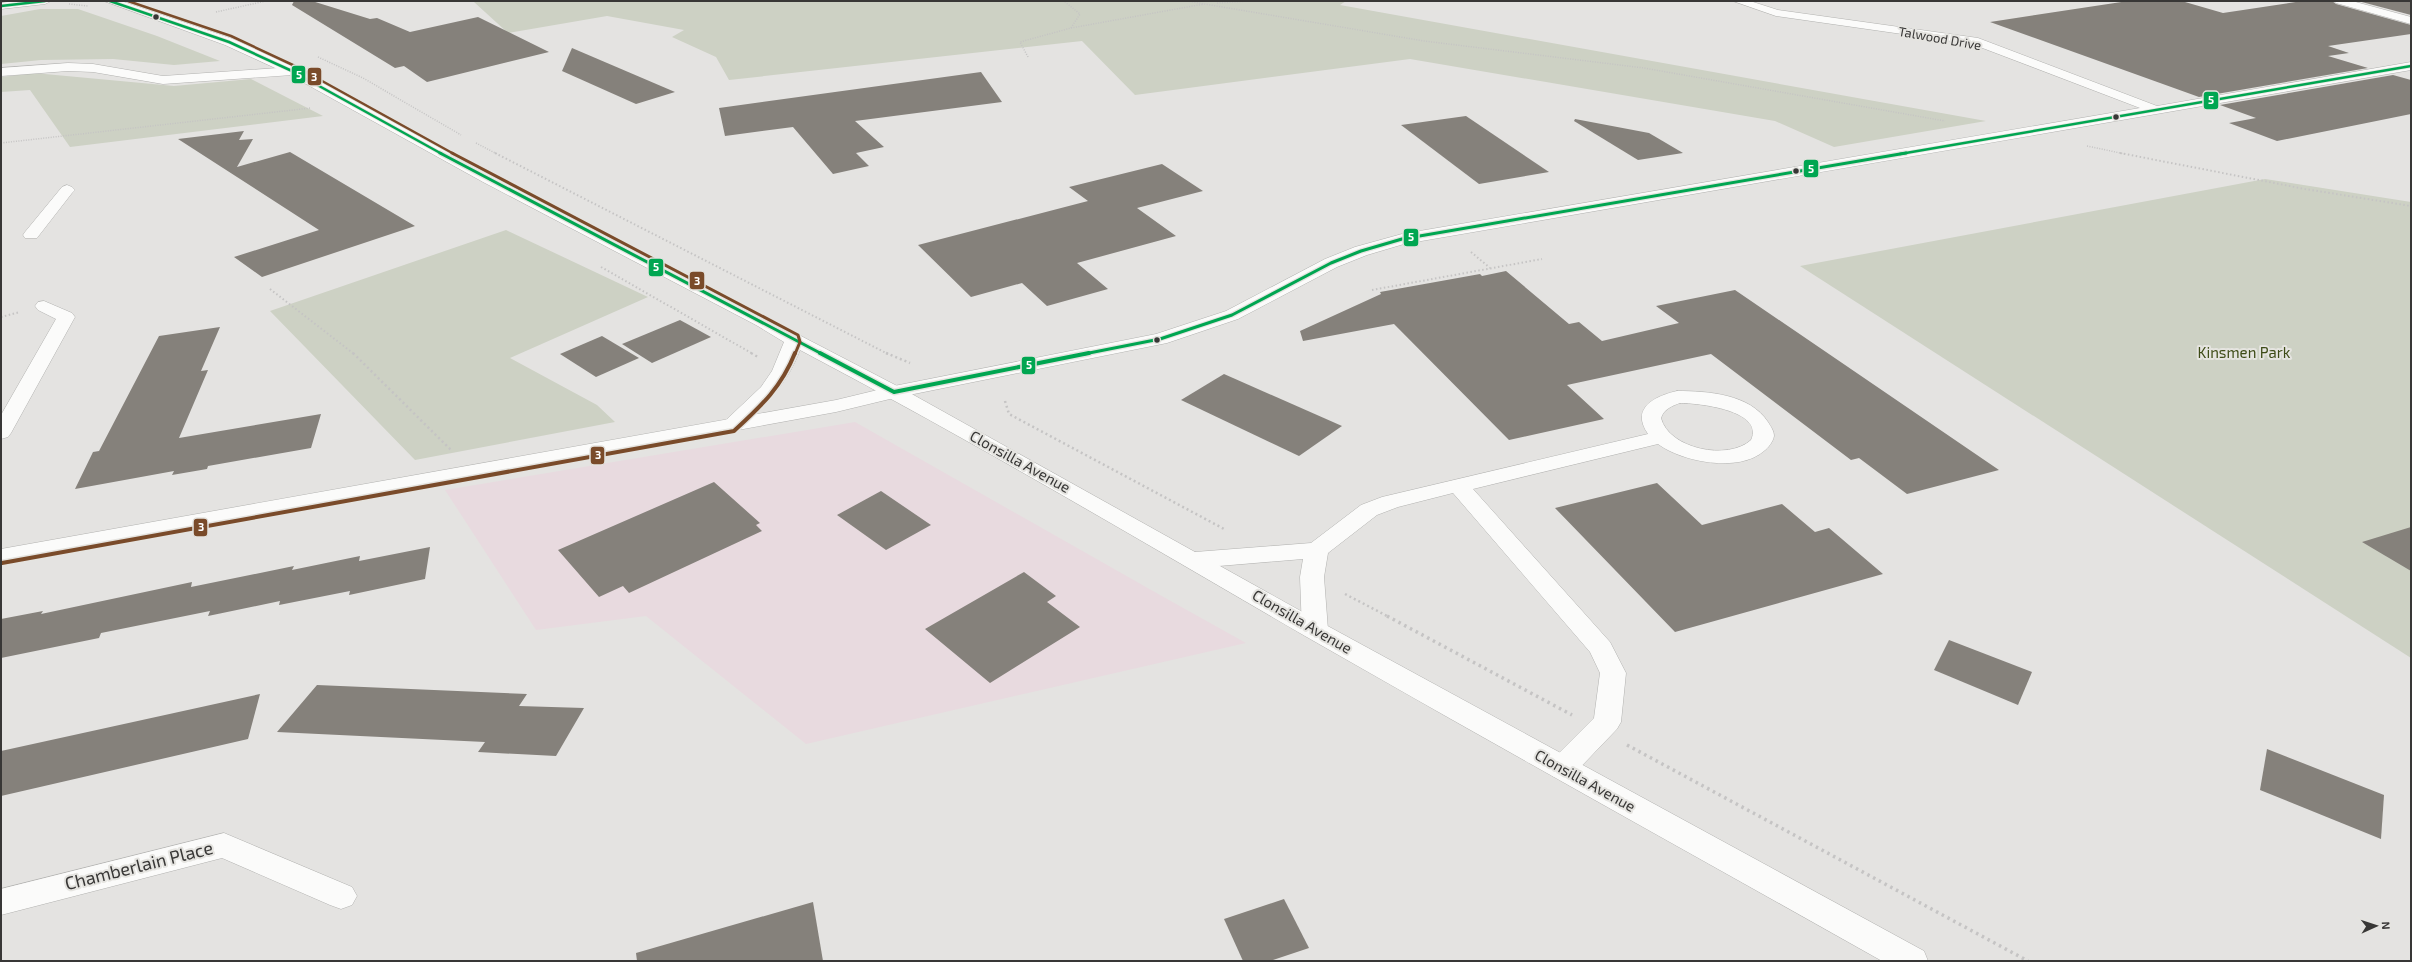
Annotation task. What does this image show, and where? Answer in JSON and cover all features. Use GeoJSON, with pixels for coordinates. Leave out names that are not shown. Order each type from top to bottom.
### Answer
{"type":"FeatureCollection","features":[{"type":"Feature","properties":{"kind":"street"},"geometry":{"type":"LineString","coordinates":[[1,5],[14,1]]}},
{"type":"Feature","properties":{"kind":"street"},"geometry":{"type":"LineString","coordinates":[[1,5],[45,1]]}},
{"type":"Feature","properties":{"kind":"street","name":"Clonsilla Avenue"},"geometry":{"type":"LineString","coordinates":[[110,1],[228,42],[292,71],[488,179],[721,299],[794,340],[894,392],[1195,560],[1315,630],[1912,961]]}},
{"type":"Feature","properties":{"kind":"street","name":"Talwood Drive"},"geometry":{"type":"LineString","coordinates":[[1740,1],[1776,13],[1974,42],[2156,110]]}},
{"type":"Feature","properties":{"kind":"street"},"geometry":{"type":"LineString","coordinates":[[2340,1],[2411,21]]}},
{"type":"Feature","properties":{"kind":"street"},"geometry":{"type":"LineString","coordinates":[[206,77],[270,61]]}},
{"type":"Feature","properties":{"kind":"street"},"geometry":{"type":"LineString","coordinates":[[1,557],[836,406],[894,392],[1160,339],[1232,315],[1331,263],[1361,251],[1402,240],[2411,66]]}},
{"type":"Feature","properties":{"kind":"street"},"geometry":{"type":"LineString","coordinates":[[1,72],[68,67],[92,68],[163,80],[292,71]]}},
{"type":"Feature","properties":{"kind":"street"},"geometry":{"type":"LineString","coordinates":[[30,235],[67,190]]}},
{"type":"Feature","properties":{"kind":"street"},"geometry":{"type":"LineString","coordinates":[[1,433],[66,317],[44,306]]}},
{"type":"Feature","properties":{"kind":"street"},"geometry":{"type":"LineString","coordinates":[[732,425],[768,390],[782,371],[794,340]]}},
{"type":"Feature","properties":{"kind":"street"},"geometry":{"type":"LineString","coordinates":[[1195,560],[1272,555],[1317,550],[1369,510],[1390,502],[1660,437],[1690,452],[1726,457],[1743,455],[1756,449],[1763,441],[1763,431],[1757,421],[1735,407],[1713,399],[1694,396],[1677,397],[1663,401],[1654,408],[1650,417],[1652,427],[1660,437]]}},
{"type":"Feature","properties":{"kind":"street"},"geometry":{"type":"LineString","coordinates":[[1459,486],[1601,648],[1613,673],[1607,722],[1562,768]]}},
{"type":"Feature","properties":{"kind":"street"},"geometry":{"type":"LineString","coordinates":[[1315,630],[1312,577],[1317,550]]}},
{"type":"Feature","properties":{"kind":"street","name":"Chamberlain Place"},"geometry":{"type":"LineString","coordinates":[[1,902],[224,845],[341,896]]}},
{"type":"Feature","properties":{"kind":"path"},"geometry":{"type":"LineString","coordinates":[[212,13],[266,1]]}},
{"type":"Feature","properties":{"kind":"path"},"geometry":{"type":"LineString","coordinates":[[1064,1],[1080,14],[1071,28]]}},
{"type":"Feature","properties":{"kind":"path"},"geometry":{"type":"LineString","coordinates":[[1187,1],[1212,4],[1424,41],[1644,68],[1946,121]]}},
{"type":"Feature","properties":{"kind":"path"},"geometry":{"type":"LineString","coordinates":[[1028,57],[1020,42],[1071,28],[1184,6],[1250,1]]}},
{"type":"Feature","properties":{"kind":"path"},"geometry":{"type":"LineString","coordinates":[[315,55],[363,78],[465,137]]}},
{"type":"Feature","properties":{"kind":"path"},"geometry":{"type":"LineString","coordinates":[[1,143],[314,108]]}},
{"type":"Feature","properties":{"kind":"path"},"geometry":{"type":"LineString","coordinates":[[471,141],[899,360],[914,364]]}},
{"type":"Feature","properties":{"kind":"path"},"geometry":{"type":"LineString","coordinates":[[2083,145],[2305,190],[2411,206]]}},
{"type":"Feature","properties":{"kind":"path"},"geometry":{"type":"LineString","coordinates":[[1372,290],[1542,259]]}},
{"type":"Feature","properties":{"kind":"path"},"geometry":{"type":"LineString","coordinates":[[270,289],[349,348],[472,472]]}},
{"type":"Feature","properties":{"kind":"path"},"geometry":{"type":"LineString","coordinates":[[1005,402],[1009,414],[1272,555]]}},
{"type":"Feature","properties":{"kind":"path"},"geometry":{"type":"LineString","coordinates":[[1312,577],[1600,730],[2028,961]]}},
{"type":"Feature","properties":{"kind":"shaded area"},"geometry":{"type":"Polygon","coordinates":[[[855,422],[1246,643],[806,744],[646,616],[536,630],[445,490],[855,422]]]}},
{"type":"Feature","properties":{"kind":"green space"},"geometry":{"type":"Polygon","coordinates":[[[468,1],[1346,1],[1340,5],[1986,121],[1834,147],[1775,121],[1410,59],[1135,95],[1082,41],[729,80],[716,57],[672,37],[684,30],[607,16],[508,33],[474,2],[468,1]]]}},
{"type":"Feature","properties":{"kind":"green space"},"geometry":{"type":"Polygon","coordinates":[[[40,9],[78,9],[157,36],[220,61],[174,65],[113,59],[41,60],[1,64],[1,16],[40,9]]]}},
{"type":"Feature","properties":{"kind":"green space"},"geometry":{"type":"Polygon","coordinates":[[[34,73],[174,86],[251,79],[323,116],[70,147],[30,90],[1,92],[1,77],[34,73]]]}},
{"type":"Feature","properties":{"kind":"green space","name":"Kinsmen Park"},"geometry":{"type":"Polygon","coordinates":[[[2265,179],[2411,202],[2411,658],[1800,266],[2265,179]]]}},
{"type":"Feature","properties":{"kind":"green space"},"geometry":{"type":"Polygon","coordinates":[[[506,230],[648,297],[510,358],[597,405],[615,422],[415,460],[270,311],[506,230]]]}},
{"type":"Feature","properties":{"kind":"building"},"geometry":{"type":"Polygon","coordinates":[[[294,1],[312,1],[370,19],[377,18],[410,32],[478,17],[549,52],[427,82],[404,66],[395,68],[292,5],[294,1]]]}},
{"type":"Feature","properties":{"kind":"building"},"geometry":{"type":"Polygon","coordinates":[[[2128,1],[2185,2],[2223,13],[2302,1],[2332,1],[2336,4],[2411,25],[2411,34],[2328,46],[2349,53],[2328,56],[2368,68],[2199,97],[1990,22],[2128,1]]]}},
{"type":"Feature","properties":{"kind":"building"},"geometry":{"type":"Polygon","coordinates":[[[2358,1],[2411,1],[2411,15],[2358,1]]]}},
{"type":"Feature","properties":{"kind":"building"},"geometry":{"type":"Polygon","coordinates":[[[572,48],[675,92],[636,104],[562,71],[572,48]]]}},
{"type":"Feature","properties":{"kind":"building"},"geometry":{"type":"Polygon","coordinates":[[[981,72],[1002,102],[855,121],[884,147],[856,153],[869,166],[833,174],[793,127],[725,136],[719,108],[981,72]]]}},
{"type":"Feature","properties":{"kind":"building"},"geometry":{"type":"Polygon","coordinates":[[[2393,75],[2411,80],[2411,114],[2277,141],[2229,123],[2256,118],[2220,105],[2393,75]]]}},
{"type":"Feature","properties":{"kind":"building"},"geometry":{"type":"Polygon","coordinates":[[[1466,116],[1549,172],[1479,184],[1401,125],[1466,116]]]}},
{"type":"Feature","properties":{"kind":"building"},"geometry":{"type":"Polygon","coordinates":[[[1575,119],[1649,133],[1683,153],[1638,160],[1574,121],[1575,119]]]}},
{"type":"Feature","properties":{"kind":"building"},"geometry":{"type":"Polygon","coordinates":[[[244,131],[239,140],[253,139],[237,167],[290,152],[415,226],[262,277],[234,257],[319,230],[178,139],[244,131]]]}},
{"type":"Feature","properties":{"kind":"building"},"geometry":{"type":"Polygon","coordinates":[[[1162,164],[1203,191],[1137,208],[1176,236],[1077,263],[1108,289],[1047,306],[1022,283],[971,297],[918,245],[1088,201],[1069,187],[1162,164]]]}},
{"type":"Feature","properties":{"kind":"building"},"geometry":{"type":"Polygon","coordinates":[[[1506,271],[1569,324],[1579,322],[1602,341],[1679,323],[1656,306],[1735,290],[1999,470],[1907,494],[1859,458],[1851,460],[1711,354],[1567,385],[1604,419],[1509,440],[1394,324],[1303,341],[1300,331],[1381,294],[1380,292],[1480,274],[1482,276],[1506,271]]]}},
{"type":"Feature","properties":{"kind":"building"},"geometry":{"type":"Polygon","coordinates":[[[680,320],[711,337],[652,363],[622,344],[680,320]]]}},
{"type":"Feature","properties":{"kind":"building"},"geometry":{"type":"Polygon","coordinates":[[[220,327],[201,371],[208,370],[179,438],[321,414],[311,448],[208,466],[207,469],[172,475],[174,471],[75,489],[93,452],[99,451],[159,336],[220,327]]]}},
{"type":"Feature","properties":{"kind":"building"},"geometry":{"type":"Polygon","coordinates":[[[602,336],[639,358],[596,377],[560,354],[602,336]]]}},
{"type":"Feature","properties":{"kind":"building"},"geometry":{"type":"Polygon","coordinates":[[[1224,374],[1342,426],[1299,456],[1181,400],[1224,374]]]}},
{"type":"Feature","properties":{"kind":"building"},"geometry":{"type":"Polygon","coordinates":[[[714,482],[760,523],[756,525],[762,531],[629,593],[623,586],[599,597],[558,550],[714,482]]]}},
{"type":"Feature","properties":{"kind":"building"},"geometry":{"type":"Polygon","coordinates":[[[1657,483],[1702,525],[1782,504],[1815,532],[1829,528],[1883,574],[1675,632],[1555,508],[1657,483]]]}},
{"type":"Feature","properties":{"kind":"building"},"geometry":{"type":"Polygon","coordinates":[[[881,491],[931,525],[886,550],[837,515],[881,491]]]}},
{"type":"Feature","properties":{"kind":"building"},"geometry":{"type":"Polygon","coordinates":[[[2411,527],[2411,571],[2362,542],[2411,527]]]}},
{"type":"Feature","properties":{"kind":"building"},"geometry":{"type":"Polygon","coordinates":[[[430,547],[425,579],[349,595],[350,591],[279,605],[280,601],[208,616],[210,611],[101,633],[99,638],[1,658],[1,619],[43,611],[41,614],[192,582],[191,587],[294,566],[292,570],[360,556],[359,561],[430,547]]]}},
{"type":"Feature","properties":{"kind":"building"},"geometry":{"type":"Polygon","coordinates":[[[1024,572],[1056,596],[1047,602],[1080,627],[990,683],[925,629],[1024,572]]]}},
{"type":"Feature","properties":{"kind":"building"},"geometry":{"type":"Polygon","coordinates":[[[1949,640],[2032,672],[2018,705],[1934,670],[1949,640]]]}},
{"type":"Feature","properties":{"kind":"building"},"geometry":{"type":"Polygon","coordinates":[[[317,685],[527,694],[519,706],[584,708],[556,756],[478,752],[485,742],[277,732],[317,685]]]}},
{"type":"Feature","properties":{"kind":"building"},"geometry":{"type":"Polygon","coordinates":[[[260,694],[248,739],[1,796],[1,751],[260,694]]]}},
{"type":"Feature","properties":{"kind":"building"},"geometry":{"type":"Polygon","coordinates":[[[2267,749],[2384,795],[2381,839],[2260,790],[2267,749]]]}},
{"type":"Feature","properties":{"kind":"building"},"geometry":{"type":"Polygon","coordinates":[[[1284,899],[1309,948],[1270,961],[1243,961],[1224,919],[1284,899]]]}},
{"type":"Feature","properties":{"kind":"building"},"geometry":{"type":"Polygon","coordinates":[[[813,902],[823,961],[637,961],[636,953],[813,902]]]}},
{"type":"Feature","properties":{"kind":"transit line","name":"5"},"geometry":{"type":"LineString","coordinates":[[1,6],[45,1]]}},
{"type":"Feature","properties":{"kind":"transit line","name":"5"},"geometry":{"type":"LineString","coordinates":[[110,1],[229,42],[292,71],[488,179],[894,392],[1160,339],[1232,315],[1331,263],[1361,251],[1402,239],[2411,66]]}},
{"type":"Feature","properties":{"kind":"transit line","name":"3"},"geometry":{"type":"LineString","coordinates":[[2,563],[734,431],[773,394],[787,374],[800,342],[798,335],[765,316],[491,174],[295,66],[231,36],[128,1]]}}]}
